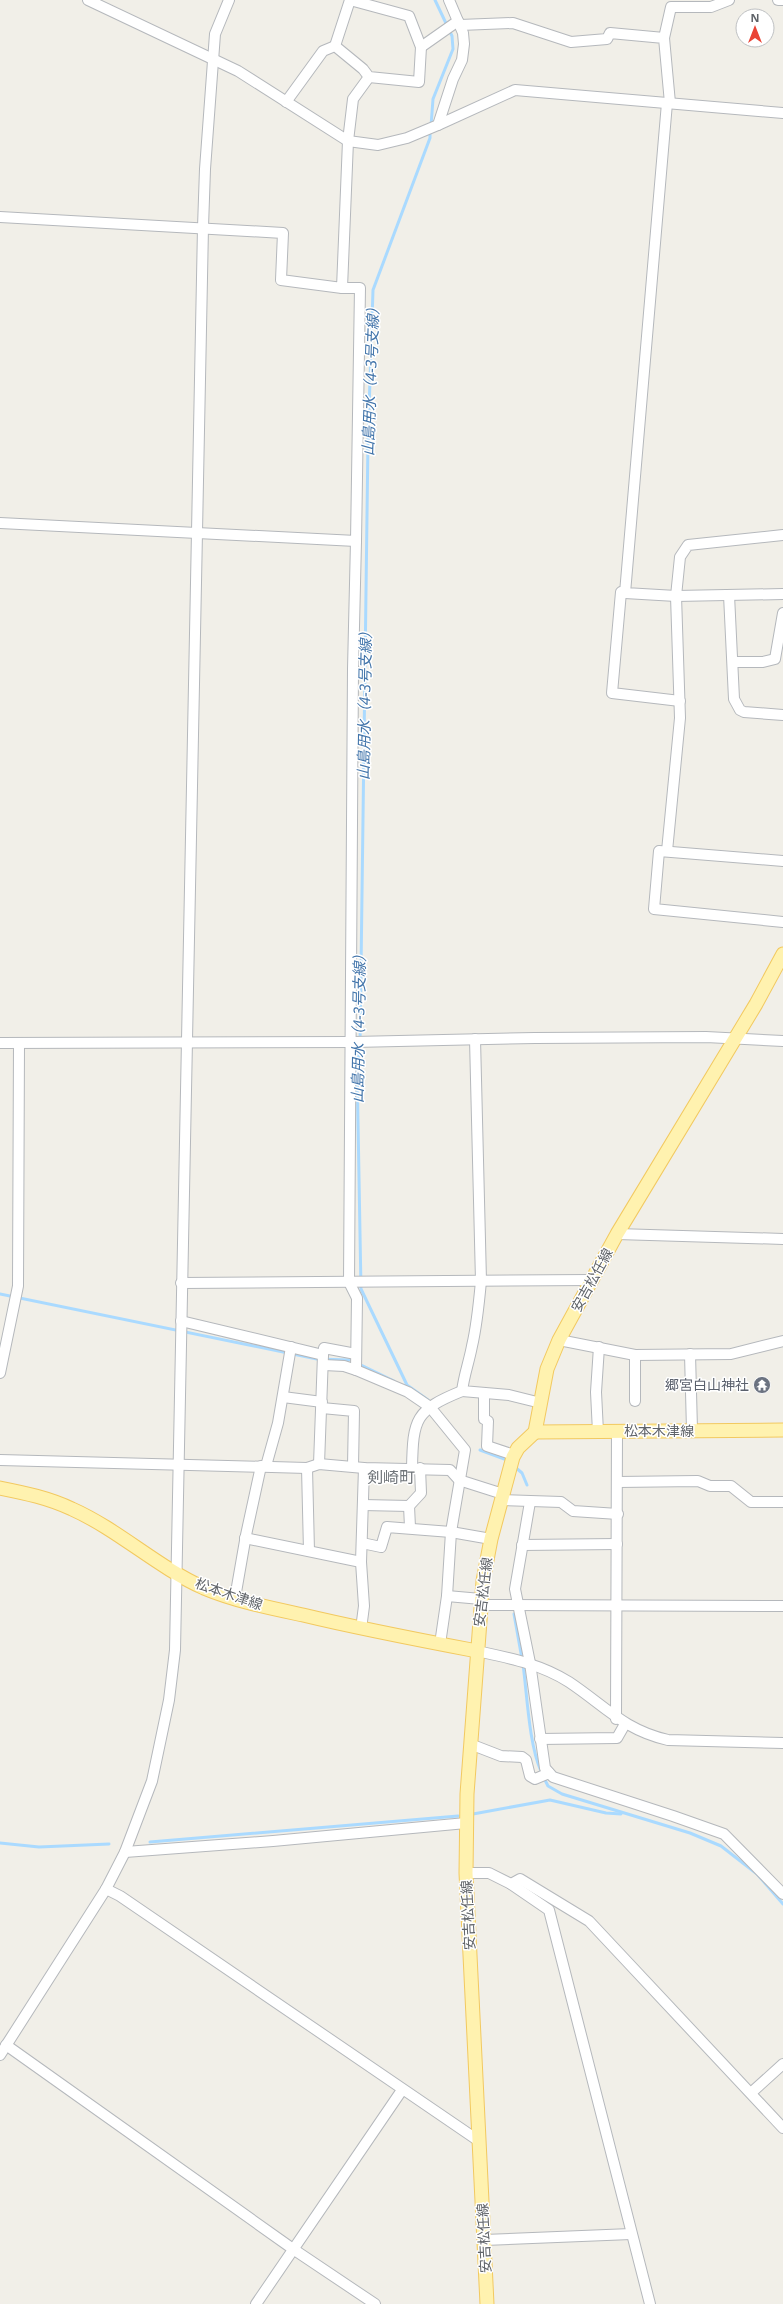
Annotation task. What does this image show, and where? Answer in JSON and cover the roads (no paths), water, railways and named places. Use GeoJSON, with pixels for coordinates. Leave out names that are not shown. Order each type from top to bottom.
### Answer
{"type":"FeatureCollection","features":[{"type":"Feature","properties":{"kind":"main road","name":"安吉松任線"},"geometry":{"type":"LineString","coordinates":[[487,2304],[466,1873],[466,1823],[480,1602],[491,1538],[514,1456],[518,1448],[535,1432],[548,1369],[559,1340],[617,1234],[783,954]]}},
{"type":"Feature","properties":{"kind":"main road","name":"松本木津線"},"geometry":{"type":"LineString","coordinates":[[535,1432],[783,1430]]}},
{"type":"Feature","properties":{"kind":"main road","name":"松本木津線"},"geometry":{"type":"LineString","coordinates":[[0,1488],[37,1496],[73,1509],[117,1535],[175,1574],[206,1588],[235,1598],[260,1606],[361,1629],[477,1652]]}},
{"type":"Feature","properties":{"kind":"street"},"geometry":{"type":"LineString","coordinates":[[88,0],[212,57],[238,71],[348,141],[378,145],[406,138],[425,131],[515,90],[783,113]]}},
{"type":"Feature","properties":{"kind":"street"},"geometry":{"type":"LineString","coordinates":[[0,2055],[106,1889],[125,1852],[152,1781],[170,1700],[175,1650],[175,1574],[203,227],[212,57],[215,34],[229,0]]}},
{"type":"Feature","properties":{"kind":"street"},"geometry":{"type":"LineString","coordinates":[[350,0],[409,16],[421,47],[419,82],[369,77],[363,69],[335,46],[350,0]]}},
{"type":"Feature","properties":{"kind":"street"},"geometry":{"type":"LineString","coordinates":[[436,125],[453,79],[462,60],[464,44],[454,25],[449,0]]}},
{"type":"Feature","properties":{"kind":"street"},"geometry":{"type":"LineString","coordinates":[[729,0],[711,7],[672,4],[664,38],[668,103],[625,593],[676,596],[783,594]]}},
{"type":"Feature","properties":{"kind":"street"},"geometry":{"type":"LineString","coordinates":[[421,47],[454,25],[514,23],[571,42],[607,39],[610,34],[664,38]]}},
{"type":"Feature","properties":{"kind":"street"},"geometry":{"type":"LineString","coordinates":[[286,102],[323,50],[335,46]]}},
{"type":"Feature","properties":{"kind":"street"},"geometry":{"type":"LineString","coordinates":[[342,288],[348,141],[353,99],[369,77]]}},
{"type":"Feature","properties":{"kind":"street"},"geometry":{"type":"LineString","coordinates":[[0,217],[203,227],[283,233],[281,280],[342,288],[360,288],[356,541],[352,1042],[357,1298],[356,1370]]}},
{"type":"Feature","properties":{"kind":"street"},"geometry":{"type":"LineString","coordinates":[[0,523],[356,541]]}},
{"type":"Feature","properties":{"kind":"street"},"geometry":{"type":"LineString","coordinates":[[667,851],[680,701],[676,596],[680,557],[688,545],[783,536]]}},
{"type":"Feature","properties":{"kind":"street"},"geometry":{"type":"LineString","coordinates":[[621,592],[612,693],[680,701]]}},
{"type":"Feature","properties":{"kind":"street"},"geometry":{"type":"LineString","coordinates":[[729,595],[734,699],[740,710],[783,715]]}},
{"type":"Feature","properties":{"kind":"street"},"geometry":{"type":"LineString","coordinates":[[733,662],[763,662],[775,659],[780,646],[783,612]]}},
{"type":"Feature","properties":{"kind":"street"},"geometry":{"type":"LineString","coordinates":[[783,862],[659,851],[654,909],[783,922]]}},
{"type":"Feature","properties":{"kind":"street"},"geometry":{"type":"LineString","coordinates":[[0,1044],[365,1042],[475,1039],[691,1037],[783,1041]]}},
{"type":"Feature","properties":{"kind":"street"},"geometry":{"type":"LineString","coordinates":[[462,1392],[464,1371],[472,1347],[478,1312],[481,1281],[475,1039]]}},
{"type":"Feature","properties":{"kind":"street"},"geometry":{"type":"LineString","coordinates":[[0,1373],[16,1297],[19,1044]]}},
{"type":"Feature","properties":{"kind":"street"},"geometry":{"type":"LineString","coordinates":[[617,1234],[783,1239]]}},
{"type":"Feature","properties":{"kind":"street"},"geometry":{"type":"LineString","coordinates":[[182,1283],[592,1280]]}},
{"type":"Feature","properties":{"kind":"street"},"geometry":{"type":"LineString","coordinates":[[181,1323],[291,1348],[356,1370],[408,1392],[430,1407],[465,1450],[459,1480],[452,1532],[447,1596],[440,1644]]}},
{"type":"Feature","properties":{"kind":"street"},"geometry":{"type":"LineString","coordinates":[[559,1340],[635,1355],[731,1354],[783,1341]]}},
{"type":"Feature","properties":{"kind":"street"},"geometry":{"type":"LineString","coordinates":[[598,1432],[596,1392],[599,1347]]}},
{"type":"Feature","properties":{"kind":"street"},"geometry":{"type":"LineString","coordinates":[[235,1598],[245,1538],[282,1397],[291,1348]]}},
{"type":"Feature","properties":{"kind":"street"},"geometry":{"type":"LineString","coordinates":[[319,1464],[324,1348],[356,1354]]}},
{"type":"Feature","properties":{"kind":"street"},"geometry":{"type":"LineString","coordinates":[[690,1354],[692,1430]]}},
{"type":"Feature","properties":{"kind":"street"},"geometry":{"type":"LineString","coordinates":[[635,1355],[635,1401]]}},
{"type":"Feature","properties":{"kind":"street"},"geometry":{"type":"LineString","coordinates":[[410,1527],[409,1506],[420,1493],[413,1432],[422,1414],[438,1401],[462,1392],[509,1395],[541,1403]]}},
{"type":"Feature","properties":{"kind":"street"},"geometry":{"type":"LineString","coordinates":[[484,1393],[484,1420],[488,1421],[487,1446],[514,1456]]}},
{"type":"Feature","properties":{"kind":"street"},"geometry":{"type":"LineString","coordinates":[[282,1397],[354,1411],[353,1466]]}},
{"type":"Feature","properties":{"kind":"street"},"geometry":{"type":"LineString","coordinates":[[540,1739],[617,1738],[621,1721],[617,1605],[617,1431]]}},
{"type":"Feature","properties":{"kind":"street"},"geometry":{"type":"LineString","coordinates":[[0,1460],[307,1468],[319,1464],[364,1468],[416,1468],[450,1470],[459,1480],[502,1497],[530,1502],[562,1502],[573,1511],[618,1514]]}},
{"type":"Feature","properties":{"kind":"street"},"geometry":{"type":"LineString","coordinates":[[307,1468],[309,1551]]}},
{"type":"Feature","properties":{"kind":"street"},"geometry":{"type":"LineString","coordinates":[[361,1629],[364,1606],[361,1562],[364,1468]]}},
{"type":"Feature","properties":{"kind":"street"},"geometry":{"type":"LineString","coordinates":[[618,1482],[698,1481],[710,1486],[732,1486],[750,1502],[783,1502]]}},
{"type":"Feature","properties":{"kind":"street"},"geometry":{"type":"LineString","coordinates":[[530,1502],[513,1606],[545,1768],[553,1777],[724,1834],[783,1894]]}},
{"type":"Feature","properties":{"kind":"street"},"geometry":{"type":"LineString","coordinates":[[363,1505],[409,1506]]}},
{"type":"Feature","properties":{"kind":"street"},"geometry":{"type":"LineString","coordinates":[[362,1543],[381,1547],[387,1527],[410,1527],[491,1538]]}},
{"type":"Feature","properties":{"kind":"street"},"geometry":{"type":"LineString","coordinates":[[245,1538],[361,1562]]}},
{"type":"Feature","properties":{"kind":"street"},"geometry":{"type":"LineString","coordinates":[[522,1545],[617,1544]]}},
{"type":"Feature","properties":{"kind":"street"},"geometry":{"type":"LineString","coordinates":[[447,1596],[513,1606],[783,1606]]}},
{"type":"Feature","properties":{"kind":"street"},"geometry":{"type":"LineString","coordinates":[[477,1652],[524,1662],[568,1682],[621,1721],[651,1736],[668,1740],[783,1743]]}},
{"type":"Feature","properties":{"kind":"street"},"geometry":{"type":"LineString","coordinates":[[470,1744],[501,1756],[522,1757],[526,1760],[530,1776],[535,1779],[549,1773]]}},
{"type":"Feature","properties":{"kind":"street"},"geometry":{"type":"LineString","coordinates":[[125,1852],[273,1841],[466,1823]]}},
{"type":"Feature","properties":{"kind":"street"},"geometry":{"type":"LineString","coordinates":[[466,1873],[490,1873],[512,1884],[549,1910],[650,2304]]}},
{"type":"Feature","properties":{"kind":"street"},"geometry":{"type":"LineString","coordinates":[[512,1884],[520,1879],[589,1921],[752,2092],[783,2128]]}},
{"type":"Feature","properties":{"kind":"street"},"geometry":{"type":"LineString","coordinates":[[106,1889],[120,1896],[402,2090],[479,2141]]}},
{"type":"Feature","properties":{"kind":"street"},"geometry":{"type":"LineString","coordinates":[[6,2045],[294,2249],[375,2304]]}},
{"type":"Feature","properties":{"kind":"street"},"geometry":{"type":"LineString","coordinates":[[752,2092],[783,2064]]}},
{"type":"Feature","properties":{"kind":"street"},"geometry":{"type":"LineString","coordinates":[[256,2304],[402,2090]]}},
{"type":"Feature","properties":{"kind":"street"},"geometry":{"type":"LineString","coordinates":[[484,2240],[631,2234]]}},
{"type":"Feature","properties":{"kind":"waterway","name":"山島用水（4-3号支線）"},"geometry":{"type":"LineString","coordinates":[[431,126],[433,99],[453,49],[452,36],[435,0]]}},
{"type":"Feature","properties":{"kind":"waterway","name":"山島用水（4-3号支線）"},"geometry":{"type":"LineString","coordinates":[[428,1400],[407,1385],[361,1289],[357,1066],[360,1046],[368,440],[373,290],[430,138],[430,131]]}},
{"type":"Feature","properties":{"kind":"waterway"},"geometry":{"type":"LineString","coordinates":[[0,1294],[317,1359],[349,1360]]}},
{"type":"Feature","properties":{"kind":"waterway"},"geometry":{"type":"LineString","coordinates":[[361,1365],[394,1381]]}},
{"type":"Feature","properties":{"kind":"waterway"},"geometry":{"type":"LineString","coordinates":[[480,1450],[507,1460]]}},
{"type":"Feature","properties":{"kind":"waterway"},"geometry":{"type":"LineString","coordinates":[[515,1467],[522,1473],[527,1485]]}},
{"type":"Feature","properties":{"kind":"waterway"},"geometry":{"type":"LineString","coordinates":[[514,1614],[522,1659]]}},
{"type":"Feature","properties":{"kind":"waterway"},"geometry":{"type":"LineString","coordinates":[[523,1664],[531,1734],[541,1771]]}},
{"type":"Feature","properties":{"kind":"waterway"},"geometry":{"type":"LineString","coordinates":[[544,1778],[548,1786],[562,1794],[690,1833],[721,1846],[757,1874],[783,1904]]}},
{"type":"Feature","properties":{"kind":"waterway"},"geometry":{"type":"LineString","coordinates":[[473,1814],[550,1800],[606,1813],[621,1814]]}},
{"type":"Feature","properties":{"kind":"waterway"},"geometry":{"type":"LineString","coordinates":[[150,1842],[458,1816]]}},
{"type":"Feature","properties":{"kind":"waterway"},"geometry":{"type":"LineString","coordinates":[[0,1843],[39,1847],[109,1844]]}},
{"type":"Feature","properties":{"kind":"place","name":"郷宮白山神社"},"geometry":{"type":"Point","coordinates":[762,1385]}},
{"type":"Feature","properties":{"kind":"district","name":"剣崎町"},"geometry":{"type":"Point","coordinates":[391,1477]}}]}
